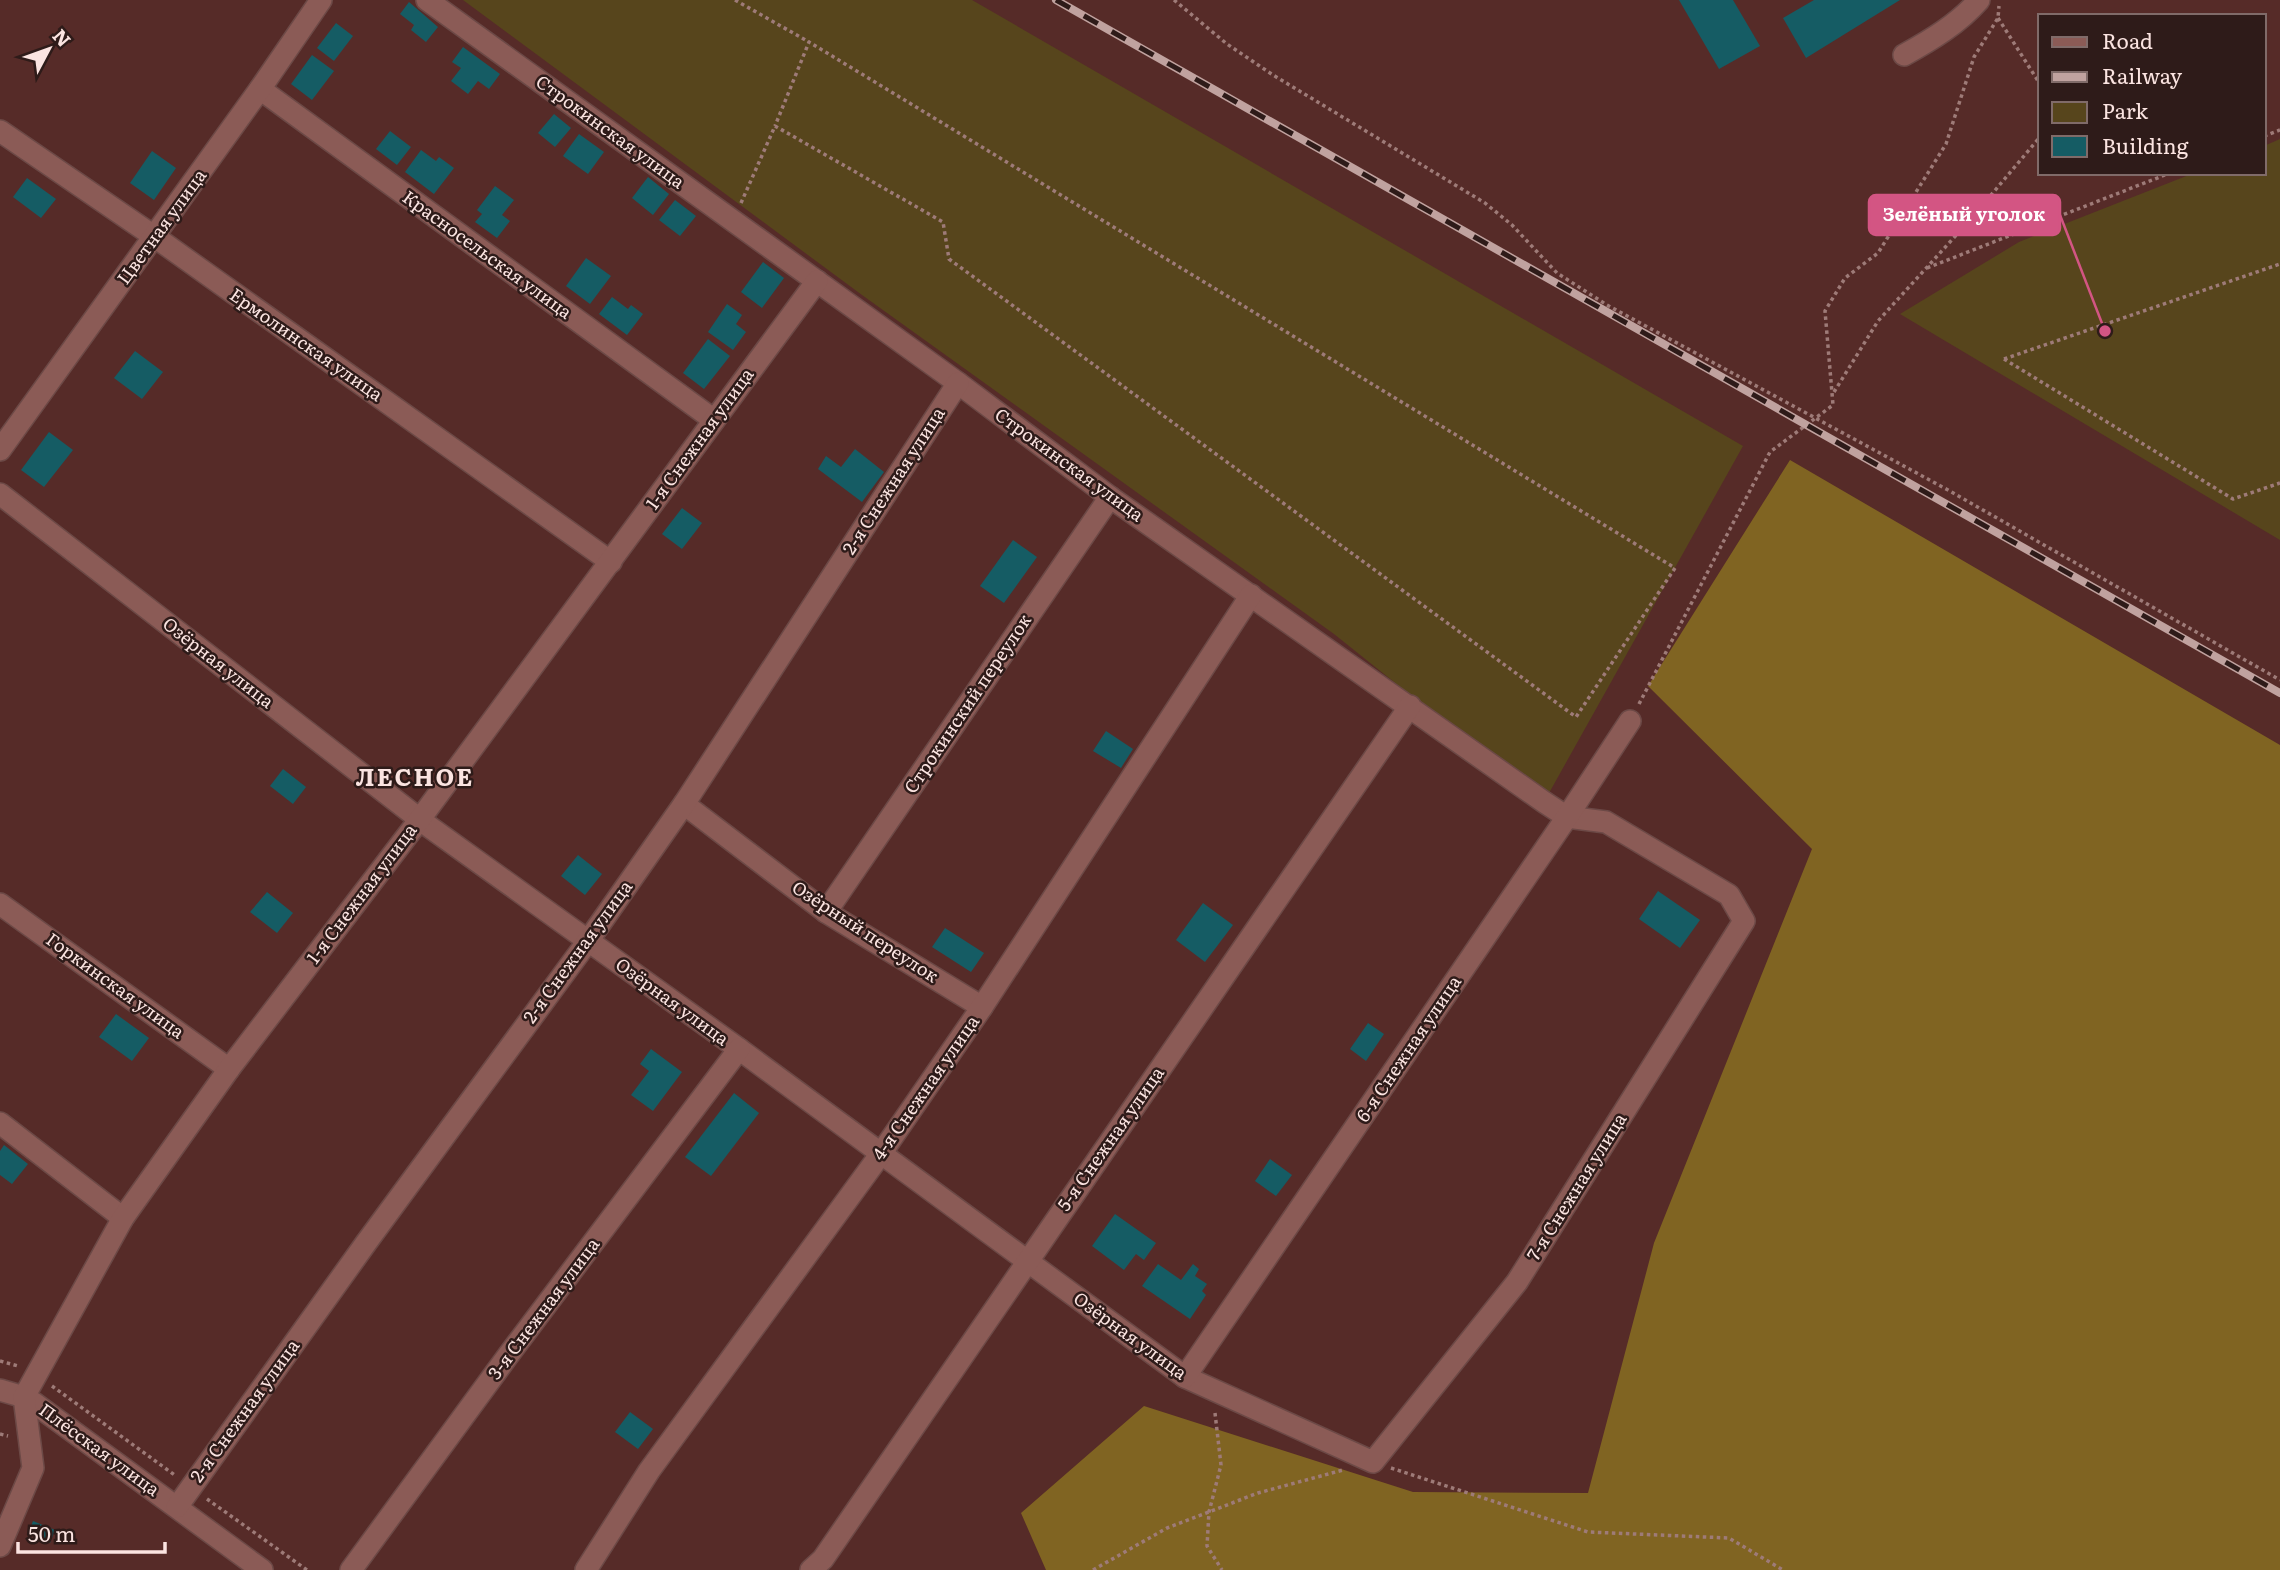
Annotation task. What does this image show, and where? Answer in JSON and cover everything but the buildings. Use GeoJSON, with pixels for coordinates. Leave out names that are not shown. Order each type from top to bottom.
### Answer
{"type":"FeatureCollection","features":[{"type":"Feature","properties":{"kind":"street","name":"Цветная улица"},"geometry":{"type":"LineString","coordinates":[[0,450],[155,237],[321,0]]}},
{"type":"Feature","properties":{"kind":"street","name":"Строкинская улица"},"geometry":{"type":"LineString","coordinates":[[427,0],[1111,496],[1567,817],[1606,822],[1729,895]]}},
{"type":"Feature","properties":{"kind":"street"},"geometry":{"type":"LineString","coordinates":[[1904,55],[1932,40],[1979,0]]}},
{"type":"Feature","properties":{"kind":"street","name":"Красносельская улица"},"geometry":{"type":"LineString","coordinates":[[260,89],[713,420]]}},
{"type":"Feature","properties":{"kind":"street","name":"Ермолинская улица"},"geometry":{"type":"LineString","coordinates":[[0,131],[155,237],[611,562]]}},
{"type":"Feature","properties":{"kind":"street","name":"1-я Снежная улица"},"geometry":{"type":"LineString","coordinates":[[24,1397],[123,1218],[229,1069],[420,819],[817,281]]}},
{"type":"Feature","properties":{"kind":"street","name":"2-я Снежная улица"},"geometry":{"type":"LineString","coordinates":[[177,1507],[588,941],[684,804],[958,383]]}},
{"type":"Feature","properties":{"kind":"street","name":"Озёрная улица"},"geometry":{"type":"LineString","coordinates":[[0,494],[420,819],[739,1049],[1185,1377],[1373,1462]]}},
{"type":"Feature","properties":{"kind":"street","name":"Строкинский переулок"},"geometry":{"type":"LineString","coordinates":[[826,912],[1111,496]]}},
{"type":"Feature","properties":{"kind":"street","name":"4-я Снежная улица"},"geometry":{"type":"LineString","coordinates":[[586,1570],[649,1471],[880,1154],[982,1006],[1251,595]]}},
{"type":"Feature","properties":{"kind":"street","name":"5-я Снежная улица"},"geometry":{"type":"LineString","coordinates":[[811,1570],[823,1559],[1410,706]]}},
{"type":"Feature","properties":{"kind":"street","name":"6-я Снежная улица"},"geometry":{"type":"LineString","coordinates":[[1185,1377],[1630,721]]}},
{"type":"Feature","properties":{"kind":"street","name":"Озёрный переулок"},"geometry":{"type":"LineString","coordinates":[[684,804],[826,912],[982,1006]]}},
{"type":"Feature","properties":{"kind":"street","name":"7-я Снежная улица"},"geometry":{"type":"LineString","coordinates":[[1373,1462],[1517,1282],[1711,974],[1744,920],[1729,895]]}},
{"type":"Feature","properties":{"kind":"street","name":"Горкинская улица"},"geometry":{"type":"LineString","coordinates":[[0,904],[229,1069]]}},
{"type":"Feature","properties":{"kind":"street","name":"3-я Снежная улица"},"geometry":{"type":"LineString","coordinates":[[351,1570],[507,1357],[739,1049]]}},
{"type":"Feature","properties":{"kind":"street"},"geometry":{"type":"LineString","coordinates":[[0,1123],[123,1218]]}},
{"type":"Feature","properties":{"kind":"street","name":"Плёсская улица"},"geometry":{"type":"LineString","coordinates":[[0,1390],[24,1397],[261,1570]]}},
{"type":"Feature","properties":{"kind":"street"},"geometry":{"type":"LineString","coordinates":[[0,1546],[33,1468],[24,1397]]}},
{"type":"Feature","properties":{"kind":"path"},"geometry":{"type":"LineString","coordinates":[[735,0],[809,42],[1675,568],[1576,718],[949,259],[943,222],[775,126]]}},
{"type":"Feature","properties":{"kind":"path"},"geometry":{"type":"LineString","coordinates":[[1174,0],[1227,44],[1273,75],[1485,203],[1512,225],[1557,273],[1607,304],[1815,417],[2280,680]]}},
{"type":"Feature","properties":{"kind":"path"},"geometry":{"type":"LineString","coordinates":[[1630,721],[1770,452],[1833,405],[1825,311],[1845,278],[1878,253],[1946,144],[1975,57],[1998,18],[2000,0]]}},
{"type":"Feature","properties":{"kind":"path"},"geometry":{"type":"LineString","coordinates":[[1998,18],[2038,81]]}},
{"type":"Feature","properties":{"kind":"path"},"geometry":{"type":"LineString","coordinates":[[733,221],[809,42]]}},
{"type":"Feature","properties":{"kind":"path"},"geometry":{"type":"LineString","coordinates":[[1833,394],[1878,321],[2038,138]]}},
{"type":"Feature","properties":{"kind":"path"},"geometry":{"type":"LineString","coordinates":[[1926,268],[2165,175]]}},
{"type":"Feature","properties":{"kind":"path"},"geometry":{"type":"LineString","coordinates":[[2280,264],[2004,359],[2232,499],[2280,482]]}},
{"type":"Feature","properties":{"kind":"path"},"geometry":{"type":"LineString","coordinates":[[0,1361],[22,1367],[36,1376],[307,1570]]}},
{"type":"Feature","properties":{"kind":"path"},"geometry":{"type":"LineString","coordinates":[[1215,1411],[1221,1465],[1209,1512],[1207,1546],[1222,1570]]}},
{"type":"Feature","properties":{"kind":"path"},"geometry":{"type":"LineString","coordinates":[[1093,1570],[1167,1528],[1258,1493],[1373,1462],[1588,1532],[1729,1538],[1783,1570]]}},
{"type":"Feature","properties":{"kind":"green space"},"geometry":{"type":"Polygon","coordinates":[[[463,0],[972,0],[1743,446],[1544,802],[1334,634],[862,295],[463,0]]]}},
{"type":"Feature","properties":{"kind":"green space"},"geometry":{"type":"Polygon","coordinates":[[[2280,139],[2280,540],[1900,314],[2019,242],[2189,175],[2266,175],[2266,145],[2280,139]]]}},
{"type":"Feature","properties":{"kind":"shaded area"},"geometry":{"type":"Polygon","coordinates":[[[1790,460],[2280,745],[2280,1570],[1046,1570],[1021,1513],[1144,1406],[1413,1492],[1588,1493],[1654,1243],[1812,849],[1648,686],[1790,460]]]}},
{"type":"Feature","properties":{"kind":"railway"},"geometry":{"type":"LineString","coordinates":[[1056,0],[2280,693]]}},
{"type":"Feature","properties":{"kind":"place","name":"Зелёный уголок"},"geometry":{"type":"Point","coordinates":[2105,331]}},
{"type":"Feature","properties":{"kind":"district","name":"ЛЕСНОЕ"},"geometry":{"type":"Point","coordinates":[415,778]}}]}
